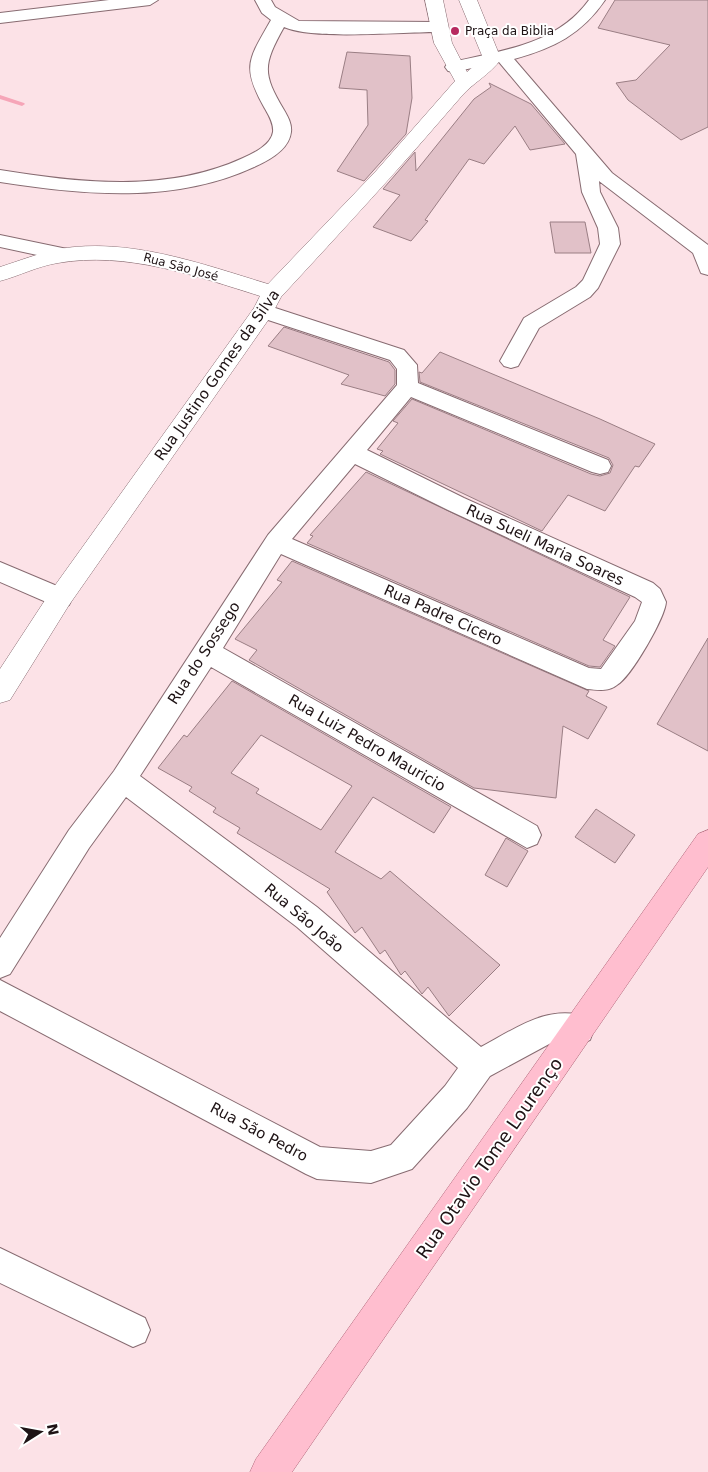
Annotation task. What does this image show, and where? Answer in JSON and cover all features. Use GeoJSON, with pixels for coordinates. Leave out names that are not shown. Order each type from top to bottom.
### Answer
{"type":"FeatureCollection","features":[{"type":"Feature","properties":{"kind":"main road","name":"Rua Otavio Tome Lourenço"},"geometry":{"type":"LineString","coordinates":[[269,1472],[708,843]]}},
{"type":"Feature","properties":{"kind":"street"},"geometry":{"type":"LineString","coordinates":[[4,18],[150,0]]}},
{"type":"Feature","properties":{"kind":"street"},"geometry":{"type":"LineString","coordinates":[[263,0],[268,10],[280,20],[296,26],[328,28],[437,27]]}},
{"type":"Feature","properties":{"kind":"street"},"geometry":{"type":"LineString","coordinates":[[434,0],[437,27],[459,74]]}},
{"type":"Feature","properties":{"kind":"street"},"geometry":{"type":"LineString","coordinates":[[468,0],[497,58],[585,152],[605,177],[705,251],[708,268]]}},
{"type":"Feature","properties":{"kind":"street"},"geometry":{"type":"LineString","coordinates":[[497,58],[529,48],[566,31],[584,18],[597,0]]}},
{"type":"Feature","properties":{"kind":"street"},"geometry":{"type":"LineString","coordinates":[[0,176],[31,182],[73,185],[169,187],[206,178],[246,165],[275,147],[282,131],[281,122],[260,84],[259,74],[262,53],[280,20]]}},
{"type":"Feature","properties":{"kind":"street","name":"Rua Justino Gomes da Silva"},"geometry":{"type":"LineString","coordinates":[[0,692],[60,598],[268,302],[383,175],[459,74],[482,70],[497,58]]}},
{"type":"Feature","properties":{"kind":"street"},"geometry":{"type":"LineString","coordinates":[[511,361],[531,322],[583,292],[592,283],[610,244],[608,228],[591,192],[585,152]]}},
{"type":"Feature","properties":{"kind":"street"},"geometry":{"type":"LineString","coordinates":[[0,241],[66,255]]}},
{"type":"Feature","properties":{"kind":"street","name":"Rua São José"},"geometry":{"type":"LineString","coordinates":[[0,274],[66,255],[130,254],[164,260],[268,302]]}},
{"type":"Feature","properties":{"kind":"street"},"geometry":{"type":"LineString","coordinates":[[268,302],[396,355],[402,359],[408,370],[407,388],[600,466]]}},
{"type":"Feature","properties":{"kind":"street","name":"Rua do Sossego"},"geometry":{"type":"LineString","coordinates":[[0,964],[79,839],[124,779],[147,740],[207,652],[276,542],[354,453],[407,388]]}},
{"type":"Feature","properties":{"kind":"street","name":"Rua Sueli Maria Soares"},"geometry":{"type":"LineString","coordinates":[[354,453],[456,504],[644,590],[651,596],[654,601],[652,615],[610,677]]}},
{"type":"Feature","properties":{"kind":"street","name":"Rua Padre Cicero"},"geometry":{"type":"LineString","coordinates":[[276,542],[587,678],[604,680],[610,677]]}},
{"type":"Feature","properties":{"kind":"street"},"geometry":{"type":"LineString","coordinates":[[0,572],[60,598]]}},
{"type":"Feature","properties":{"kind":"street","name":"Rua Luiz Pedro Mauricio"},"geometry":{"type":"LineString","coordinates":[[207,652],[527,835]]}},
{"type":"Feature","properties":{"kind":"street","name":"Rua São João"},"geometry":{"type":"LineString","coordinates":[[124,779],[307,917],[358,964],[479,1065]]}},
{"type":"Feature","properties":{"kind":"street","name":"Rua São Pedro"},"geometry":{"type":"LineString","coordinates":[[0,995],[318,1163],[371,1167],[402,1158],[456,1097],[479,1065],[535,1034],[551,1028],[579,1029]]}},
{"type":"Feature","properties":{"kind":"street"},"geometry":{"type":"LineString","coordinates":[[0,1265],[134,1330]]}},
{"type":"Feature","properties":{"kind":"building"},"geometry":{"type":"Polygon","coordinates":[[[615,0],[708,0],[708,127],[681,140],[628,100],[616,83],[636,80],[670,45],[598,28],[615,0]]]}},
{"type":"Feature","properties":{"kind":"building"},"geometry":{"type":"Polygon","coordinates":[[[347,52],[410,56],[412,98],[406,134],[364,181],[337,171],[368,125],[367,90],[339,88],[347,52]]]}},
{"type":"Feature","properties":{"kind":"building"},"geometry":{"type":"Polygon","coordinates":[[[489,83],[531,104],[565,144],[530,150],[515,126],[484,164],[469,159],[425,220],[428,221],[411,241],[373,227],[400,195],[383,189],[415,152],[416,171],[474,99],[491,87],[489,83]]]}},
{"type":"Feature","properties":{"kind":"building"},"geometry":{"type":"Polygon","coordinates":[[[550,222],[585,222],[591,253],[555,253],[550,222]]]}},
{"type":"Feature","properties":{"kind":"building"},"geometry":{"type":"Polygon","coordinates":[[[284,327],[389,362],[395,370],[395,384],[385,396],[341,384],[349,375],[268,346],[284,327]]]}},
{"type":"Feature","properties":{"kind":"building"},"geometry":{"type":"Polygon","coordinates":[[[440,352],[655,444],[639,467],[635,466],[605,511],[568,495],[542,531],[380,454],[383,451],[377,449],[398,423],[393,421],[412,399],[591,474],[600,476],[610,473],[613,465],[609,458],[420,382],[419,372],[422,373],[440,352]]]}},
{"type":"Feature","properties":{"kind":"building"},"geometry":{"type":"Polygon","coordinates":[[[366,472],[630,597],[603,640],[615,646],[600,667],[589,666],[307,543],[313,536],[310,535],[366,472]]]}},
{"type":"Feature","properties":{"kind":"building"},"geometry":{"type":"Polygon","coordinates":[[[292,561],[589,691],[586,696],[607,707],[588,739],[563,726],[556,798],[474,788],[249,660],[257,650],[235,639],[282,582],[277,580],[292,561]]]}},
{"type":"Feature","properties":{"kind":"building"},"geometry":{"type":"Polygon","coordinates":[[[708,638],[708,751],[657,724],[708,638]]]}},
{"type":"Feature","properties":{"kind":"building"},"geometry":{"type":"Polygon","coordinates":[[[232,681],[451,807],[434,833],[373,797],[335,852],[381,879],[390,871],[500,965],[449,1016],[428,987],[422,994],[405,971],[401,975],[385,950],[380,954],[362,927],[355,933],[327,892],[330,889],[237,833],[240,828],[213,812],[216,808],[189,791],[192,787],[158,768],[184,735],[187,737],[232,681]],[[261,735],[231,773],[259,789],[256,793],[321,830],[352,786],[261,735]]]}},
{"type":"Feature","properties":{"kind":"building"},"geometry":{"type":"Polygon","coordinates":[[[596,809],[635,835],[615,863],[575,837],[596,809]]]}},
{"type":"Feature","properties":{"kind":"building"},"geometry":{"type":"Polygon","coordinates":[[[506,838],[528,851],[507,887],[485,875],[506,838]]]}},
{"type":"Feature","properties":{"kind":"waterway"},"geometry":{"type":"LineString","coordinates":[[0,97],[22,104]]}},
{"type":"Feature","properties":{"kind":"place","name":"Praça da Biblia"},"geometry":{"type":"Point","coordinates":[455,31]}}]}
